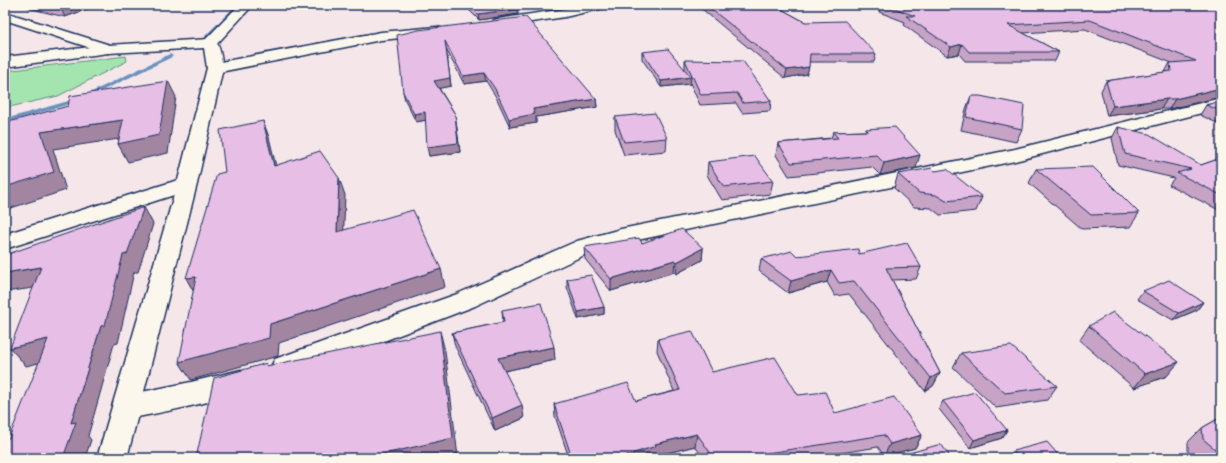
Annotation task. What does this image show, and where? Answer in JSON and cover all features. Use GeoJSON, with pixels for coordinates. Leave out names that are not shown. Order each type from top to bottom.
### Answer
{"type":"FeatureCollection","features":[{"type":"Feature","properties":{"kind":"street"},"geometry":{"type":"LineString","coordinates":[[5,62],[108,49],[210,43],[246,5]]}},
{"type":"Feature","properties":{"kind":"street"},"geometry":{"type":"LineString","coordinates":[[482,25],[565,13],[598,5]]}},
{"type":"Feature","properties":{"kind":"street"},"geometry":{"type":"LineString","coordinates":[[5,16],[108,49]]}},
{"type":"Feature","properties":{"kind":"street"},"geometry":{"type":"LineString","coordinates":[[215,68],[381,36],[450,30]]}},
{"type":"Feature","properties":{"kind":"street"},"geometry":{"type":"LineString","coordinates":[[112,458],[187,184],[215,68],[213,51],[210,43]]}},
{"type":"Feature","properties":{"kind":"street"},"geometry":{"type":"LineString","coordinates":[[127,407],[191,394],[266,374],[438,311],[585,246],[614,238],[707,218],[1015,155],[1221,103]]}},
{"type":"Feature","properties":{"kind":"street"},"geometry":{"type":"LineString","coordinates":[[5,242],[187,184]]}},
{"type":"Feature","properties":{"kind":"green space"},"geometry":{"type":"Polygon","coordinates":[[[126,56],[127,61],[58,96],[5,108],[5,71],[126,56]]]}},
{"type":"Feature","properties":{"kind":"building"},"geometry":{"type":"Polygon","coordinates":[[[44,5],[72,5],[61,9],[44,5]]]}},
{"type":"Feature","properties":{"kind":"building"},"geometry":{"type":"Polygon","coordinates":[[[469,5],[514,5],[517,9],[478,14],[469,5]]]}},
{"type":"Feature","properties":{"kind":"building"},"geometry":{"type":"Polygon","coordinates":[[[706,5],[774,5],[805,22],[845,21],[876,54],[810,54],[809,67],[787,70],[706,5]]]}},
{"type":"Feature","properties":{"kind":"building"},"geometry":{"type":"Polygon","coordinates":[[[886,5],[1221,5],[1221,88],[1175,99],[1113,106],[1106,81],[1171,71],[1170,63],[1196,61],[1090,20],[1008,25],[1059,52],[969,52],[962,44],[951,47],[906,16],[915,16],[886,5]]]}},
{"type":"Feature","properties":{"kind":"building"},"geometry":{"type":"Polygon","coordinates":[[[526,17],[596,99],[533,109],[535,114],[509,119],[495,89],[484,73],[463,76],[445,41],[450,78],[434,81],[455,114],[458,143],[427,147],[425,112],[414,114],[403,92],[397,35],[418,30],[526,17]]]}},
{"type":"Feature","properties":{"kind":"building"},"geometry":{"type":"Polygon","coordinates":[[[668,49],[691,77],[661,81],[642,52],[668,49]]]}},
{"type":"Feature","properties":{"kind":"building"},"geometry":{"type":"Polygon","coordinates":[[[685,60],[743,61],[771,101],[743,103],[737,93],[701,95],[685,60]]]}},
{"type":"Feature","properties":{"kind":"building"},"geometry":{"type":"Polygon","coordinates":[[[168,81],[159,135],[118,144],[123,120],[41,132],[54,172],[5,187],[5,123],[68,106],[70,96],[168,81]]]}},
{"type":"Feature","properties":{"kind":"building"},"geometry":{"type":"Polygon","coordinates":[[[971,96],[980,96],[1024,105],[1022,129],[966,117],[971,96]]]}},
{"type":"Feature","properties":{"kind":"building"},"geometry":{"type":"Polygon","coordinates":[[[1221,101],[1221,111],[1206,105],[1221,101]]]}},
{"type":"Feature","properties":{"kind":"building"},"geometry":{"type":"Polygon","coordinates":[[[655,113],[667,138],[624,142],[615,117],[655,113]]]}},
{"type":"Feature","properties":{"kind":"building"},"geometry":{"type":"Polygon","coordinates":[[[263,121],[274,166],[320,151],[339,178],[337,232],[413,210],[441,269],[270,324],[269,338],[179,362],[196,277],[186,278],[217,174],[225,172],[220,130],[263,121]]]}},
{"type":"Feature","properties":{"kind":"building"},"geometry":{"type":"Polygon","coordinates":[[[895,127],[920,155],[884,163],[876,155],[791,163],[778,143],[838,138],[833,132],[868,131],[866,129],[895,127]]]}},
{"type":"Feature","properties":{"kind":"building"},"geometry":{"type":"Polygon","coordinates":[[[1118,127],[1149,134],[1201,165],[1221,158],[1221,195],[1177,173],[1191,169],[1125,154],[1118,127]]]}},
{"type":"Feature","properties":{"kind":"building"},"geometry":{"type":"Polygon","coordinates":[[[755,156],[773,181],[724,187],[708,162],[755,156]]]}},
{"type":"Feature","properties":{"kind":"building"},"geometry":{"type":"Polygon","coordinates":[[[1093,167],[1139,213],[1091,215],[1036,169],[1093,167]]]}},
{"type":"Feature","properties":{"kind":"building"},"geometry":{"type":"Polygon","coordinates":[[[932,168],[935,171],[947,169],[982,197],[946,201],[936,195],[919,193],[898,174],[932,168]]]}},
{"type":"Feature","properties":{"kind":"building"},"geometry":{"type":"Polygon","coordinates":[[[144,207],[127,254],[123,255],[105,325],[101,326],[71,423],[76,422],[63,458],[5,458],[5,439],[9,438],[48,339],[10,348],[41,267],[5,273],[5,255],[144,207]]]}},
{"type":"Feature","properties":{"kind":"building"},"geometry":{"type":"Polygon","coordinates":[[[682,229],[703,248],[677,262],[675,260],[611,279],[584,247],[639,238],[642,243],[682,229]]]}},
{"type":"Feature","properties":{"kind":"building"},"geometry":{"type":"Polygon","coordinates":[[[907,243],[921,267],[886,268],[940,373],[931,378],[854,281],[839,283],[831,270],[791,281],[761,259],[792,251],[797,256],[858,249],[859,254],[907,243]]]}},
{"type":"Feature","properties":{"kind":"building"},"geometry":{"type":"Polygon","coordinates":[[[591,275],[604,307],[578,312],[567,279],[591,275]]]}},
{"type":"Feature","properties":{"kind":"building"},"geometry":{"type":"Polygon","coordinates":[[[1169,280],[1203,302],[1179,313],[1143,291],[1169,280]]]}},
{"type":"Feature","properties":{"kind":"building"},"geometry":{"type":"Polygon","coordinates":[[[541,303],[554,347],[498,358],[522,405],[492,418],[452,333],[504,322],[502,310],[541,303]]]}},
{"type":"Feature","properties":{"kind":"building"},"geometry":{"type":"Polygon","coordinates":[[[1113,312],[1179,362],[1145,374],[1089,326],[1113,312]]]}},
{"type":"Feature","properties":{"kind":"building"},"geometry":{"type":"Polygon","coordinates":[[[440,331],[453,438],[367,458],[196,458],[214,378],[267,363],[266,366],[440,331]]]}},
{"type":"Feature","properties":{"kind":"building"},"geometry":{"type":"Polygon","coordinates":[[[692,331],[712,372],[775,357],[798,395],[825,392],[835,413],[894,397],[922,435],[890,444],[884,435],[761,454],[764,458],[714,458],[697,434],[655,444],[656,446],[625,456],[626,458],[572,458],[554,404],[628,383],[636,401],[680,390],[658,339],[692,331]]]}},
{"type":"Feature","properties":{"kind":"building"},"geometry":{"type":"Polygon","coordinates":[[[1011,346],[1057,386],[1005,393],[961,353],[1011,346]]]}},
{"type":"Feature","properties":{"kind":"building"},"geometry":{"type":"Polygon","coordinates":[[[975,392],[1007,430],[974,440],[943,401],[975,392]]]}},
{"type":"Feature","properties":{"kind":"building"},"geometry":{"type":"Polygon","coordinates":[[[1221,417],[1221,454],[1203,439],[1202,428],[1221,417]]]}},
{"type":"Feature","properties":{"kind":"building"},"geometry":{"type":"Polygon","coordinates":[[[1047,442],[1061,458],[1019,458],[1013,451],[1047,442]]]}},
{"type":"Feature","properties":{"kind":"building"},"geometry":{"type":"Polygon","coordinates":[[[941,444],[951,458],[913,458],[909,453],[941,444]]]}},
{"type":"Feature","properties":{"kind":"waterway"},"geometry":{"type":"LineString","coordinates":[[207,37],[239,5]]}},
{"type":"Feature","properties":{"kind":"waterway"},"geometry":{"type":"LineString","coordinates":[[5,121],[81,99],[170,56]]}}]}
